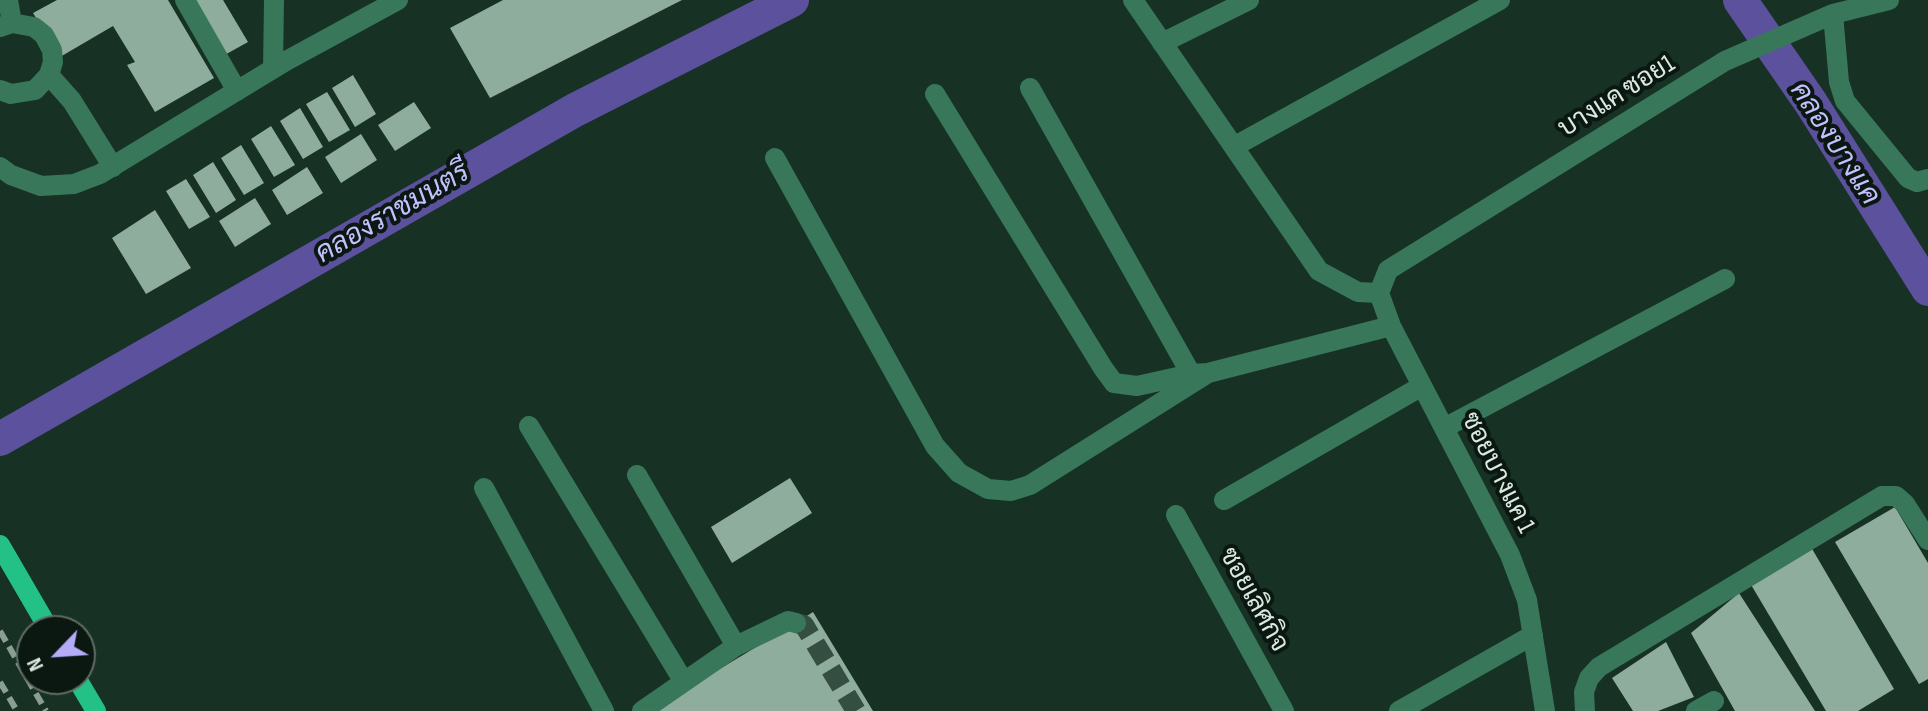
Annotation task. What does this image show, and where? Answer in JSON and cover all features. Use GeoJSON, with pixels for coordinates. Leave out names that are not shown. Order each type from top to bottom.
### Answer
{"type":"FeatureCollection","features":[{"type":"Feature","properties":{"kind":"main road"},"geometry":{"type":"LineString","coordinates":[[0,545],[41,615]]}},
{"type":"Feature","properties":{"kind":"street"},"geometry":{"type":"LineString","coordinates":[[0,90],[23,94],[35,90],[49,75],[53,62],[52,50],[44,35],[34,27],[6,25],[8,0]]}},
{"type":"Feature","properties":{"kind":"street"},"geometry":{"type":"LineString","coordinates":[[185,0],[237,91]]}},
{"type":"Feature","properties":{"kind":"street"},"geometry":{"type":"LineString","coordinates":[[273,69],[274,0]]}},
{"type":"Feature","properties":{"kind":"street"},"geometry":{"type":"LineString","coordinates":[[0,167],[11,175],[41,186],[74,184],[113,167],[273,69],[398,0]]}},
{"type":"Feature","properties":{"kind":"street"},"geometry":{"type":"LineString","coordinates":[[1133,0],[1319,271],[1358,292],[1379,293]]}},
{"type":"Feature","properties":{"kind":"street"},"geometry":{"type":"LineString","coordinates":[[1162,43],[1249,0]]}},
{"type":"Feature","properties":{"kind":"street"},"geometry":{"type":"LineString","coordinates":[[1235,146],[1500,0]]}},
{"type":"Feature","properties":{"kind":"street","name":"บางแค ซอย1"},"geometry":{"type":"LineString","coordinates":[[1379,293],[1388,270],[1725,61],[1833,14],[1889,0]]}},
{"type":"Feature","properties":{"kind":"street"},"geometry":{"type":"LineString","coordinates":[[1833,14],[1839,82],[1845,101],[1908,178],[1917,182],[1928,179]]}},
{"type":"Feature","properties":{"kind":"street"},"geometry":{"type":"LineString","coordinates":[[49,75],[72,101],[113,167]]}},
{"type":"Feature","properties":{"kind":"street"},"geometry":{"type":"LineString","coordinates":[[1030,88],[1199,374]]}},
{"type":"Feature","properties":{"kind":"street"},"geometry":{"type":"LineString","coordinates":[[935,94],[1114,383],[1137,386],[1199,374],[1391,326]]}},
{"type":"Feature","properties":{"kind":"street"},"geometry":{"type":"LineString","coordinates":[[775,158],[935,446],[959,473],[988,489],[1011,491],[1030,485],[1199,374]]}},
{"type":"Feature","properties":{"kind":"street"},"geometry":{"type":"LineString","coordinates":[[1444,428],[1725,279]]}},
{"type":"Feature","properties":{"kind":"street","name":"ซอยบางแค 1"},"geometry":{"type":"LineString","coordinates":[[1379,293],[1391,326],[1510,555],[1527,600],[1545,711]]}},
{"type":"Feature","properties":{"kind":"street"},"geometry":{"type":"LineString","coordinates":[[1224,500],[1422,386]]}},
{"type":"Feature","properties":{"kind":"street"},"geometry":{"type":"LineString","coordinates":[[529,426],[684,682]]}},
{"type":"Feature","properties":{"kind":"street"},"geometry":{"type":"LineString","coordinates":[[637,475],[736,646]]}},
{"type":"Feature","properties":{"kind":"street"},"geometry":{"type":"LineString","coordinates":[[484,488],[604,711]]}},
{"type":"Feature","properties":{"kind":"street"},"geometry":{"type":"LineString","coordinates":[[1585,711],[1584,692],[1589,678],[1599,667],[1882,496],[1896,496],[1905,504],[1928,540]]}},
{"type":"Feature","properties":{"kind":"street","name":"ซอยเลิศกิจ"},"geometry":{"type":"LineString","coordinates":[[1176,515],[1284,711]]}},
{"type":"Feature","properties":{"kind":"street"},"geometry":{"type":"LineString","coordinates":[[642,711],[736,646],[788,621],[796,623]]}},
{"type":"Feature","properties":{"kind":"street"},"geometry":{"type":"LineString","coordinates":[[1399,711],[1533,635]]}},
{"type":"Feature","properties":{"kind":"building"},"geometry":{"type":"Polygon","coordinates":[[[57,0],[168,0],[214,78],[155,112],[127,65],[135,62],[113,26],[60,57],[33,13],[57,0]]]}},
{"type":"Feature","properties":{"kind":"building"},"geometry":{"type":"Polygon","coordinates":[[[188,0],[223,0],[248,42],[221,57],[188,0]]]}},
{"type":"Feature","properties":{"kind":"building"},"geometry":{"type":"Polygon","coordinates":[[[503,0],[682,0],[490,98],[450,28],[503,0]]]}},
{"type":"Feature","properties":{"kind":"building"},"geometry":{"type":"Polygon","coordinates":[[[353,75],[376,114],[355,127],[332,88],[353,75]]]}},
{"type":"Feature","properties":{"kind":"building"},"geometry":{"type":"Polygon","coordinates":[[[327,92],[350,130],[329,142],[306,104],[327,92]]]}},
{"type":"Feature","properties":{"kind":"building"},"geometry":{"type":"Polygon","coordinates":[[[414,102],[431,128],[395,151],[378,125],[414,102]]]}},
{"type":"Feature","properties":{"kind":"building"},"geometry":{"type":"Polygon","coordinates":[[[300,108],[323,147],[303,159],[280,121],[300,108]]]}},
{"type":"Feature","properties":{"kind":"building"},"geometry":{"type":"Polygon","coordinates":[[[271,126],[295,165],[274,177],[251,139],[271,126]]]}},
{"type":"Feature","properties":{"kind":"building"},"geometry":{"type":"Polygon","coordinates":[[[361,134],[377,160],[341,183],[325,157],[361,134]]]}},
{"type":"Feature","properties":{"kind":"building"},"geometry":{"type":"Polygon","coordinates":[[[241,145],[264,183],[244,195],[221,158],[241,145]]]}},
{"type":"Feature","properties":{"kind":"building"},"geometry":{"type":"Polygon","coordinates":[[[213,162],[236,200],[216,213],[193,175],[213,162]]]}},
{"type":"Feature","properties":{"kind":"building"},"geometry":{"type":"Polygon","coordinates":[[[307,167],[323,193],[287,215],[272,190],[307,167]]]}},
{"type":"Feature","properties":{"kind":"building"},"geometry":{"type":"Polygon","coordinates":[[[186,179],[210,217],[189,229],[166,191],[186,179]]]}},
{"type":"Feature","properties":{"kind":"building"},"geometry":{"type":"Polygon","coordinates":[[[255,198],[271,224],[235,247],[219,221],[255,198]]]}},
{"type":"Feature","properties":{"kind":"building"},"geometry":{"type":"Polygon","coordinates":[[[155,210],[191,268],[146,294],[112,238],[155,210]]]}},
{"type":"Feature","properties":{"kind":"building"},"geometry":{"type":"Polygon","coordinates":[[[790,478],[812,513],[732,563],[711,527],[790,478]]]}},
{"type":"Feature","properties":{"kind":"building"},"geometry":{"type":"Polygon","coordinates":[[[1895,507],[1928,563],[1928,679],[1919,684],[1835,542],[1895,507]]]}},
{"type":"Feature","properties":{"kind":"building"},"geometry":{"type":"Polygon","coordinates":[[[1811,547],[1894,689],[1858,711],[1826,711],[1750,583],[1811,547]]]}},
{"type":"Feature","properties":{"kind":"building"},"geometry":{"type":"Polygon","coordinates":[[[1739,593],[1815,711],[1735,711],[1691,633],[1739,593]]]}},
{"type":"Feature","properties":{"kind":"building"},"geometry":{"type":"Polygon","coordinates":[[[813,612],[873,711],[650,711],[796,623],[813,612]]]}},
{"type":"Feature","properties":{"kind":"building"},"geometry":{"type":"Polygon","coordinates":[[[1666,642],[1694,697],[1658,711],[1633,711],[1612,678],[1666,642]]]}},
{"type":"Feature","properties":{"kind":"waterway","name":"คลองราชมนตรี"},"geometry":{"type":"LineString","coordinates":[[0,439],[575,110],[792,0]]}},
{"type":"Feature","properties":{"kind":"waterway","name":"คลองบางแค"},"geometry":{"type":"LineString","coordinates":[[1740,0],[1811,103],[1928,289]]}},
{"type":"Feature","properties":{"kind":"tunnel"},"geometry":{"type":"LineString","coordinates":[[796,623],[804,625],[856,711]]}},
{"type":"Feature","properties":{"kind":"railway"},"geometry":{"type":"LineString","coordinates":[[0,631],[46,711]]}},
{"type":"Feature","properties":{"kind":"railway"},"geometry":{"type":"LineString","coordinates":[[0,682],[17,711]]}}]}
